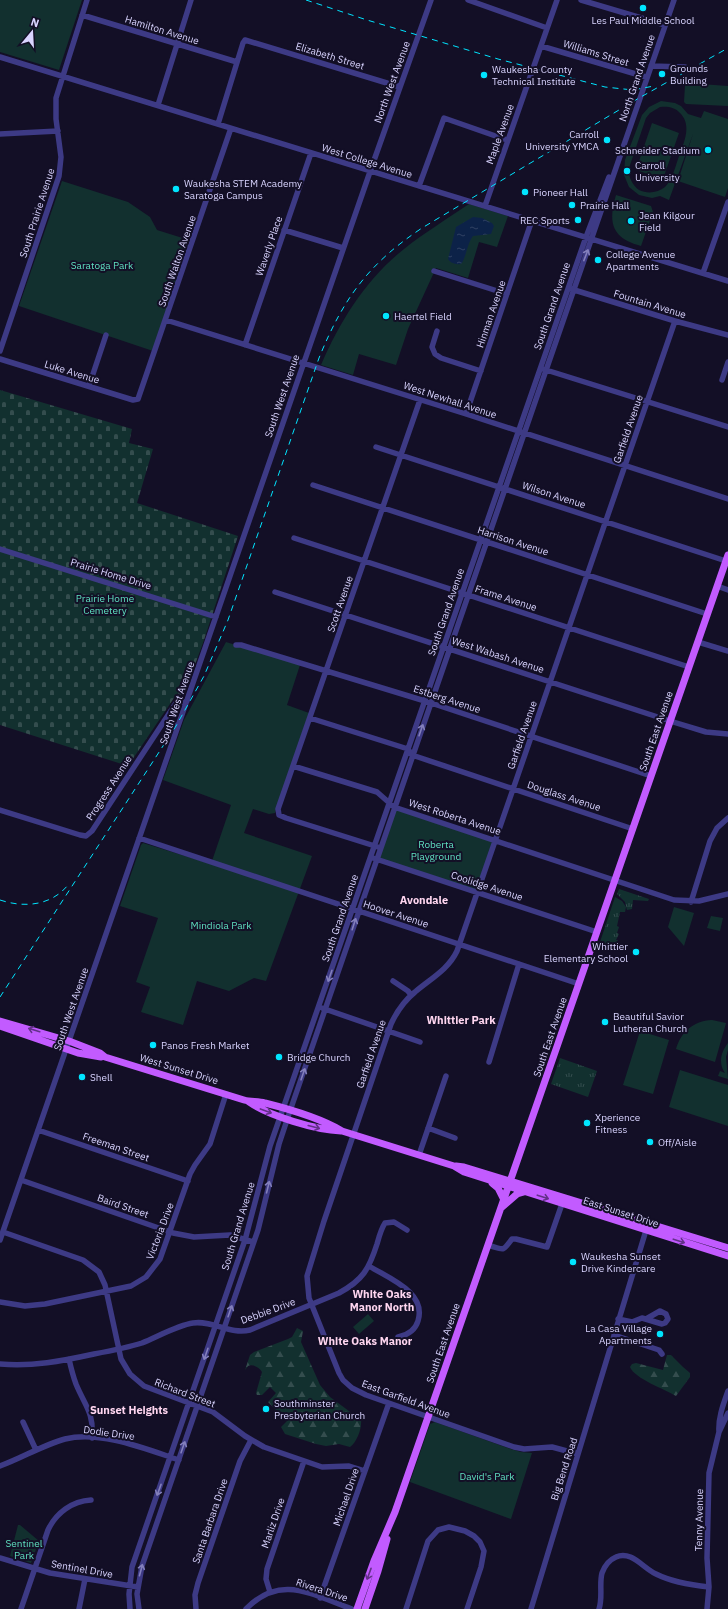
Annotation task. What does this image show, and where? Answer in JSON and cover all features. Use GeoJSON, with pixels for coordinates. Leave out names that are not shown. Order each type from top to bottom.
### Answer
{"type":"FeatureCollection","features":[{"type":"Feature","properties":{"kind":"main road","name":"South East Avenue"},"geometry":{"type":"LineString","coordinates":[[365,1609],[378,1571],[390,1525],[727,558]]}},
{"type":"Feature","properties":{"kind":"main road","name":"West Sunset Drive"},"geometry":{"type":"LineString","coordinates":[[0,1020],[69,1041],[100,1053],[105,1057]]}},
{"type":"Feature","properties":{"kind":"main road","name":"West Sunset Drive"},"geometry":{"type":"LineString","coordinates":[[0,1026],[66,1049],[99,1057],[105,1057],[226,1094],[287,1110],[332,1125],[342,1131]]}},
{"type":"Feature","properties":{"kind":"main road","name":"West Sunset Drive"},"geometry":{"type":"LineString","coordinates":[[247,1100],[262,1110],[330,1131],[342,1131],[353,1134],[454,1166],[464,1167],[510,1184]]}},
{"type":"Feature","properties":{"kind":"main road","name":"West Sunset Drive"},"geometry":{"type":"LineString","coordinates":[[454,1166],[464,1172],[510,1184]]}},
{"type":"Feature","properties":{"kind":"main road"},"geometry":{"type":"LineString","coordinates":[[514,1172],[522,1181],[531,1187]]}},
{"type":"Feature","properties":{"kind":"main road"},"geometry":{"type":"LineString","coordinates":[[481,1177],[497,1187],[504,1200]]}},
{"type":"Feature","properties":{"kind":"main road","name":"East Sunset Drive"},"geometry":{"type":"LineString","coordinates":[[510,1184],[531,1187],[646,1231],[728,1256]]}},
{"type":"Feature","properties":{"kind":"main road","name":"East Sunset Drive"},"geometry":{"type":"LineString","coordinates":[[510,1184],[524,1192],[564,1200],[648,1223],[728,1248]]}},
{"type":"Feature","properties":{"kind":"main road"},"geometry":{"type":"LineString","coordinates":[[501,1209],[517,1194],[524,1192]]}},
{"type":"Feature","properties":{"kind":"main road","name":"South East Avenue"},"geometry":{"type":"LineString","coordinates":[[357,1609],[376,1555],[390,1525]]}},
{"type":"Feature","properties":{"kind":"street","name":"South Prairie Avenue"},"geometry":{"type":"LineString","coordinates":[[0,351],[59,176],[62,157],[55,106],[62,77],[87,0]]}},
{"type":"Feature","properties":{"kind":"street"},"geometry":{"type":"LineString","coordinates":[[158,105],[191,0]]}},
{"type":"Feature","properties":{"kind":"street","name":"North West Avenue"},"geometry":{"type":"LineString","coordinates":[[370,171],[431,0]]}},
{"type":"Feature","properties":{"kind":"street"},"geometry":{"type":"LineString","coordinates":[[468,0],[547,28]]}},
{"type":"Feature","properties":{"kind":"street","name":"Maple Avenue"},"geometry":{"type":"LineString","coordinates":[[485,206],[557,0]]}},
{"type":"Feature","properties":{"kind":"street"},"geometry":{"type":"LineString","coordinates":[[581,0],[665,25]]}},
{"type":"Feature","properties":{"kind":"street","name":"North Grand Avenue"},"geometry":{"type":"LineString","coordinates":[[592,239],[646,77],[674,0]]}},
{"type":"Feature","properties":{"kind":"street","name":"Hamilton Avenue"},"geometry":{"type":"LineString","coordinates":[[82,15],[237,62]]}},
{"type":"Feature","properties":{"kind":"street","name":"Elizabeth Street"},"geometry":{"type":"LineString","coordinates":[[237,62],[244,41],[247,40],[400,87]]}},
{"type":"Feature","properties":{"kind":"street","name":"Williams Street"},"geometry":{"type":"LineString","coordinates":[[541,46],[646,77]]}},
{"type":"Feature","properties":{"kind":"street","name":"West College Avenue"},"geometry":{"type":"LineString","coordinates":[[0,57],[728,281]]}},
{"type":"Feature","properties":{"kind":"street"},"geometry":{"type":"LineString","coordinates":[[218,124],[237,62]]}},
{"type":"Feature","properties":{"kind":"street"},"geometry":{"type":"LineString","coordinates":[[651,66],[685,67]]}},
{"type":"Feature","properties":{"kind":"street"},"geometry":{"type":"LineString","coordinates":[[419,186],[444,118],[507,140]]}},
{"type":"Feature","properties":{"kind":"street","name":"South Walton Avenue"},"geometry":{"type":"LineString","coordinates":[[138,399],[232,128]]}},
{"type":"Feature","properties":{"kind":"street"},"geometry":{"type":"LineString","coordinates":[[0,134],[58,131]]}},
{"type":"Feature","properties":{"kind":"street","name":"Waverly Place"},"geometry":{"type":"LineString","coordinates":[[245,345],[310,153]]}},
{"type":"Feature","properties":{"kind":"street","name":"North Grand Avenue"},"geometry":{"type":"LineString","coordinates":[[586,237],[604,190],[617,163]]}},
{"type":"Feature","properties":{"kind":"street","name":"South West Avenue"},"geometry":{"type":"LineString","coordinates":[[0,1240],[370,171]]}},
{"type":"Feature","properties":{"kind":"street"},"geometry":{"type":"LineString","coordinates":[[703,273],[728,202]]}},
{"type":"Feature","properties":{"kind":"street","name":"Hinman Avenue"},"geometry":{"type":"LineString","coordinates":[[466,414],[532,220]]}},
{"type":"Feature","properties":{"kind":"street"},"geometry":{"type":"LineString","coordinates":[[284,230],[343,248]]}},
{"type":"Feature","properties":{"kind":"street","name":"South Grand Avenue"},"geometry":{"type":"LineString","coordinates":[[392,804],[412,756],[446,648],[571,289],[586,237]]}},
{"type":"Feature","properties":{"kind":"street","name":"South Grand Avenue"},"geometry":{"type":"LineString","coordinates":[[571,289],[592,239]]}},
{"type":"Feature","properties":{"kind":"street"},"geometry":{"type":"LineString","coordinates":[[434,270],[507,294]]}},
{"type":"Feature","properties":{"kind":"street","name":"Fountain Avenue"},"geometry":{"type":"LineString","coordinates":[[571,289],[675,321],[728,335]]}},
{"type":"Feature","properties":{"kind":"street","name":"West Newhall Avenue"},"geometry":{"type":"LineString","coordinates":[[166,320],[466,414],[728,500]]}},
{"type":"Feature","properties":{"kind":"street","name":"Garfield Avenue"},"geometry":{"type":"LineString","coordinates":[[353,1134],[388,1031],[399,1009],[411,995],[449,964],[455,955],[675,321]]}},
{"type":"Feature","properties":{"kind":"street"},"geometry":{"type":"LineString","coordinates":[[437,331],[432,347],[436,354],[441,358],[481,371]]}},
{"type":"Feature","properties":{"kind":"street"},"geometry":{"type":"LineString","coordinates":[[89,386],[106,335]]}},
{"type":"Feature","properties":{"kind":"street","name":"Luke Avenue"},"geometry":{"type":"LineString","coordinates":[[0,359],[133,400],[138,399]]}},
{"type":"Feature","properties":{"kind":"street"},"geometry":{"type":"LineString","coordinates":[[722,380],[728,362]]}},
{"type":"Feature","properties":{"kind":"street"},"geometry":{"type":"LineString","coordinates":[[543,369],[728,427]]}},
{"type":"Feature","properties":{"kind":"street","name":"Scott Avenue"},"geometry":{"type":"LineString","coordinates":[[378,846],[279,815],[278,809],[420,400]]}},
{"type":"Feature","properties":{"kind":"street","name":"Wilson Avenue"},"geometry":{"type":"LineString","coordinates":[[376,447],[606,521],[727,558]]}},
{"type":"Feature","properties":{"kind":"street","name":"Harrison Avenue"},"geometry":{"type":"LineString","coordinates":[[313,485],[707,614]]}},
{"type":"Feature","properties":{"kind":"street","name":"Frame Avenue"},"geometry":{"type":"LineString","coordinates":[[294,538],[688,667]]}},
{"type":"Feature","properties":{"kind":"street","name":"Prairie Home Drive"},"geometry":{"type":"LineString","coordinates":[[0,550],[216,617]]}},
{"type":"Feature","properties":{"kind":"street"},"geometry":{"type":"LineString","coordinates":[[717,586],[728,590]]}},
{"type":"Feature","properties":{"kind":"street","name":"West Wabash Avenue"},"geometry":{"type":"LineString","coordinates":[[275,592],[670,721],[706,732],[728,734]]}},
{"type":"Feature","properties":{"kind":"street"},"geometry":{"type":"LineString","coordinates":[[698,642],[728,651]]}},
{"type":"Feature","properties":{"kind":"street","name":"Estberg Avenue"},"geometry":{"type":"LineString","coordinates":[[236,645],[241,645],[428,702],[651,776]]}},
{"type":"Feature","properties":{"kind":"street","name":"Progress Avenue"},"geometry":{"type":"LineString","coordinates":[[0,810],[80,835],[88,835],[176,703],[187,700]]}},
{"type":"Feature","properties":{"kind":"street","name":"South Grand Avenue"},"geometry":{"type":"LineString","coordinates":[[130,1609],[129,1586],[135,1560],[245,1240],[268,1152],[287,1110],[374,858],[408,749],[428,702]]}},
{"type":"Feature","properties":{"kind":"street"},"geometry":{"type":"LineString","coordinates":[[310,718],[408,749],[412,756]]}},
{"type":"Feature","properties":{"kind":"street"},"geometry":{"type":"LineString","coordinates":[[164,721],[173,723],[177,728]]}},
{"type":"Feature","properties":{"kind":"street","name":"Douglass Avenue"},"geometry":{"type":"LineString","coordinates":[[412,756],[633,829]]}},
{"type":"Feature","properties":{"kind":"street","name":"West Roberta Avenue"},"geometry":{"type":"LineString","coordinates":[[293,766],[377,792],[392,804],[674,900],[691,902],[702,901],[728,894]]}},
{"type":"Feature","properties":{"kind":"street"},"geometry":{"type":"LineString","coordinates":[[691,902],[710,841],[717,828],[728,818]]}},
{"type":"Feature","properties":{"kind":"street","name":"Hoover Avenue"},"geometry":{"type":"LineString","coordinates":[[139,838],[579,984]]}},
{"type":"Feature","properties":{"kind":"street","name":"Coolidge Avenue"},"geometry":{"type":"LineString","coordinates":[[374,858],[597,932]]}},
{"type":"Feature","properties":{"kind":"street"},"geometry":{"type":"LineString","coordinates":[[489,1062],[519,964]]}},
{"type":"Feature","properties":{"kind":"street"},"geometry":{"type":"LineString","coordinates":[[393,981],[408,991],[411,995]]}},
{"type":"Feature","properties":{"kind":"street"},"geometry":{"type":"LineString","coordinates":[[322,1008],[420,1042]]}},
{"type":"Feature","properties":{"kind":"street"},"geometry":{"type":"LineString","coordinates":[[419,1155],[446,1076]]}},
{"type":"Feature","properties":{"kind":"street","name":"Victoria Drive"},"geometry":{"type":"LineString","coordinates":[[0,1302],[25,1306],[45,1304],[131,1286],[146,1277],[159,1262],[188,1181],[195,1165],[205,1152],[212,1139],[226,1094]]}},
{"type":"Feature","properties":{"kind":"street","name":"South Grand Avenue"},"geometry":{"type":"LineString","coordinates":[[138,1609],[138,1587],[142,1566],[253,1242],[279,1144],[284,1117]]}},
{"type":"Feature","properties":{"kind":"street"},"geometry":{"type":"LineString","coordinates":[[428,1128],[455,1138]]}},
{"type":"Feature","properties":{"kind":"street","name":"Freeman Street"},"geometry":{"type":"LineString","coordinates":[[38,1130],[188,1181]]}},
{"type":"Feature","properties":{"kind":"street","name":"East Garfield Avenue"},"geometry":{"type":"LineString","coordinates":[[353,1134],[308,1269],[307,1289],[334,1362],[343,1380],[356,1391],[521,1449],[552,1447],[578,1454]]}},
{"type":"Feature","properties":{"kind":"street","name":"Baird Street"},"geometry":{"type":"LineString","coordinates":[[21,1180],[170,1232],[194,1237],[230,1235],[253,1242]]}},
{"type":"Feature","properties":{"kind":"street"},"geometry":{"type":"LineString","coordinates":[[488,1245],[504,1249],[507,1248],[511,1241],[516,1239],[545,1248],[547,1247],[564,1200]]}},
{"type":"Feature","properties":{"kind":"street","name":"Debbie Drive"},"geometry":{"type":"LineString","coordinates":[[0,1364],[32,1365],[69,1360],[146,1342],[191,1323],[204,1322],[237,1331],[246,1331],[352,1286],[369,1266],[385,1223],[394,1222],[407,1230]]}},
{"type":"Feature","properties":{"kind":"street","name":"Big Bend Road"},"geometry":{"type":"LineString","coordinates":[[531,1609],[648,1223]]}},
{"type":"Feature","properties":{"kind":"street","name":"Richard Street"},"geometry":{"type":"LineString","coordinates":[[3,1232],[87,1262],[101,1274],[124,1365],[137,1381],[148,1388],[197,1405],[218,1415],[251,1440],[304,1461],[322,1467],[349,1466],[365,1471]]}},
{"type":"Feature","properties":{"kind":"street"},"geometry":{"type":"LineString","coordinates":[[369,1266],[407,1289],[415,1296],[420,1315],[416,1325],[410,1333],[398,1337]]}},
{"type":"Feature","properties":{"kind":"street"},"geometry":{"type":"LineString","coordinates":[[618,1320],[632,1322],[640,1318],[646,1319]]}},
{"type":"Feature","properties":{"kind":"street"},"geometry":{"type":"LineString","coordinates":[[614,1335],[659,1350],[662,1354]]}},
{"type":"Feature","properties":{"kind":"street"},"geometry":{"type":"LineString","coordinates":[[69,1360],[76,1383],[91,1415],[93,1427],[92,1438]]}},
{"type":"Feature","properties":{"kind":"street","name":"Tenny Avenue"},"geometry":{"type":"LineString","coordinates":[[719,1432],[719,1422],[728,1391]]}},
{"type":"Feature","properties":{"kind":"street","name":"Michael Drive"},"geometry":{"type":"LineString","coordinates":[[320,1598],[389,1403]]}},
{"type":"Feature","properties":{"kind":"street","name":"Tenny Avenue"},"geometry":{"type":"LineString","coordinates":[[707,1609],[709,1587],[707,1558],[708,1488],[710,1466],[719,1432],[728,1414]]}},
{"type":"Feature","properties":{"kind":"street"},"geometry":{"type":"LineString","coordinates":[[23,1422],[36,1450]]}},
{"type":"Feature","properties":{"kind":"street","name":"Dodie Drive"},"geometry":{"type":"LineString","coordinates":[[0,1466],[66,1438],[92,1438],[128,1443],[178,1460]]}},
{"type":"Feature","properties":{"kind":"street","name":"Santa Barbara Drive"},"geometry":{"type":"LineString","coordinates":[[196,1609],[195,1595],[198,1583],[240,1462],[251,1440]]}},
{"type":"Feature","properties":{"kind":"street","name":"Marliz Drive"},"geometry":{"type":"LineString","coordinates":[[270,1592],[266,1579],[267,1568],[304,1461]]}},
{"type":"Feature","properties":{"kind":"street"},"geometry":{"type":"LineString","coordinates":[[21,1609],[48,1530],[54,1519],[61,1512],[76,1503],[91,1500]]}},
{"type":"Feature","properties":{"kind":"street"},"geometry":{"type":"LineString","coordinates":[[406,1609],[428,1541],[438,1530],[446,1527],[452,1527],[465,1531],[474,1536],[480,1542],[484,1551],[481,1567],[467,1609]]}},
{"type":"Feature","properties":{"kind":"street"},"geometry":{"type":"LineString","coordinates":[[598,1609],[601,1593],[602,1573],[609,1560],[621,1555],[634,1558],[655,1574],[684,1584],[709,1587]]}},
{"type":"Feature","properties":{"kind":"street","name":"Sentinel Drive"},"geometry":{"type":"LineString","coordinates":[[0,1558],[35,1569],[85,1579],[138,1587]]}},
{"type":"Feature","properties":{"kind":"street"},"geometry":{"type":"LineString","coordinates":[[79,1609],[85,1579]]}},
{"type":"Feature","properties":{"kind":"street","name":"Rivera Drive"},"geometry":{"type":"LineString","coordinates":[[246,1609],[259,1597],[270,1592],[288,1589],[300,1591],[352,1609]]}},
{"type":"Feature","properties":{"kind":"green space"},"geometry":{"type":"Polygon","coordinates":[[[0,0],[82,0],[59,70],[0,52],[0,0]]]}},
{"type":"Feature","properties":{"kind":"green space"},"geometry":{"type":"Polygon","coordinates":[[[687,83],[728,86],[728,106],[686,104],[684,102],[685,85],[687,83]]]}},
{"type":"Feature","properties":{"kind":"green space","name":"Schneider Stadium"},"geometry":{"type":"Polygon","coordinates":[[[661,101],[675,103],[681,106],[688,114],[701,118],[704,111],[728,119],[728,188],[725,197],[678,181],[693,134],[669,200],[660,196],[652,198],[639,195],[629,187],[624,175],[625,160],[642,115],[649,107],[661,101]],[[660,107],[650,113],[646,118],[629,168],[632,183],[639,190],[645,192],[659,191],[670,181],[686,135],[686,124],[680,113],[673,108],[660,107]]]}},
{"type":"Feature","properties":{"kind":"green space"},"geometry":{"type":"Polygon","coordinates":[[[652,123],[679,133],[663,179],[636,170],[652,123]]]}},
{"type":"Feature","properties":{"kind":"green space","name":"Saratoga Park"},"geometry":{"type":"Polygon","coordinates":[[[62,181],[128,202],[150,217],[157,230],[189,240],[153,351],[19,306],[62,181]]]}},
{"type":"Feature","properties":{"kind":"green space","name":"Jean Kilgour Field"},"geometry":{"type":"Polygon","coordinates":[[[616,195],[651,206],[653,212],[641,246],[631,243],[623,238],[614,228],[612,213],[616,195]]]}},
{"type":"Feature","properties":{"kind":"green space"},"geometry":{"type":"Polygon","coordinates":[[[469,204],[508,216],[497,247],[479,242],[468,278],[436,268],[408,329],[396,365],[359,354],[353,375],[321,365],[346,317],[366,287],[390,261],[404,249],[469,204]]]}},
{"type":"Feature","properties":{"kind":"green space","name":"Prairie Home Cemetery"},"geometry":{"type":"Polygon","coordinates":[[[0,390],[132,429],[129,443],[153,449],[137,503],[238,536],[203,643],[184,694],[174,698],[128,766],[0,725],[0,390]]]}},
{"type":"Feature","properties":{"kind":"green space","name":"Mindiola Park"},"geometry":{"type":"Polygon","coordinates":[[[226,642],[300,665],[287,705],[309,713],[275,813],[269,814],[253,809],[244,833],[312,856],[266,981],[254,978],[229,991],[197,981],[183,1025],[141,1012],[150,987],[136,982],[158,918],[120,906],[143,843],[211,864],[231,805],[163,780],[184,720],[226,642]]]}},
{"type":"Feature","properties":{"kind":"green space","name":"Roberta Playground"},"geometry":{"type":"Polygon","coordinates":[[[394,807],[495,840],[477,892],[376,859],[394,807]]]}},
{"type":"Feature","properties":{"kind":"green space"},"geometry":{"type":"Polygon","coordinates":[[[619,889],[649,899],[648,901],[633,900],[632,909],[627,910],[625,902],[617,894],[619,889]]]}},
{"type":"Feature","properties":{"kind":"green space"},"geometry":{"type":"Polygon","coordinates":[[[615,897],[622,901],[626,907],[625,912],[620,912],[617,926],[619,927],[617,933],[619,934],[616,940],[618,940],[614,948],[600,942],[615,897]]]}},
{"type":"Feature","properties":{"kind":"green space"},"geometry":{"type":"Polygon","coordinates":[[[674,907],[694,913],[684,946],[668,927],[674,907]]]}},
{"type":"Feature","properties":{"kind":"green space"},"geometry":{"type":"Polygon","coordinates":[[[711,916],[723,918],[720,931],[707,928],[711,916]]]}},
{"type":"Feature","properties":{"kind":"green space"},"geometry":{"type":"Polygon","coordinates":[[[712,1020],[726,1023],[715,1062],[676,1049],[681,1037],[689,1028],[699,1023],[712,1020]]]}},
{"type":"Feature","properties":{"kind":"green space"},"geometry":{"type":"Polygon","coordinates":[[[640,1031],[669,1040],[653,1094],[623,1085],[640,1031]]]}},
{"type":"Feature","properties":{"kind":"green space"},"geometry":{"type":"Polygon","coordinates":[[[728,1043],[726,1057],[728,1079],[718,1076],[720,1071],[725,1073],[721,1058],[728,1043]]]}},
{"type":"Feature","properties":{"kind":"green space"},"geometry":{"type":"Polygon","coordinates":[[[560,1058],[597,1071],[588,1097],[551,1084],[560,1058]]]}},
{"type":"Feature","properties":{"kind":"green space"},"geometry":{"type":"Polygon","coordinates":[[[680,1070],[728,1085],[728,1126],[669,1107],[680,1070]]]}},
{"type":"Feature","properties":{"kind":"green space"},"geometry":{"type":"Polygon","coordinates":[[[368,1314],[374,1321],[359,1334],[353,1327],[368,1314]]]}},
{"type":"Feature","properties":{"kind":"green space"},"geometry":{"type":"Polygon","coordinates":[[[297,1328],[303,1331],[301,1342],[320,1385],[330,1397],[361,1420],[361,1427],[358,1435],[353,1445],[350,1447],[339,1444],[326,1446],[316,1444],[285,1434],[281,1427],[287,1421],[268,1402],[276,1393],[270,1387],[262,1395],[257,1395],[256,1393],[262,1372],[258,1367],[252,1365],[248,1366],[245,1370],[250,1355],[292,1337],[297,1328]]]}},
{"type":"Feature","properties":{"kind":"green space"},"geometry":{"type":"Polygon","coordinates":[[[667,1355],[671,1355],[690,1373],[690,1377],[676,1396],[644,1380],[630,1367],[632,1364],[636,1363],[663,1370],[667,1355]]]}},
{"type":"Feature","properties":{"kind":"green space","name":"David's Park"},"geometry":{"type":"Polygon","coordinates":[[[435,1422],[511,1449],[532,1453],[511,1519],[410,1482],[430,1424],[435,1422]]]}},
{"type":"Feature","properties":{"kind":"green space","name":"Sentinel Park"},"geometry":{"type":"Polygon","coordinates":[[[18,1525],[20,1525],[39,1541],[31,1563],[10,1556],[18,1525]]]}},
{"type":"Feature","properties":{"kind":"water"},"geometry":{"type":"Polygon","coordinates":[[[473,217],[482,218],[492,223],[494,226],[491,234],[473,236],[469,242],[462,263],[452,263],[448,259],[456,227],[473,217]]]}},
{"type":"Feature","properties":{"kind":"railway"},"geometry":{"type":"LineString","coordinates":[[306,0],[498,59],[605,87],[633,90],[654,86]]}},
{"type":"Feature","properties":{"kind":"railway"},"geometry":{"type":"LineString","coordinates":[[0,997],[176,726],[204,676],[228,620],[319,358],[338,318],[359,284],[386,255],[422,228],[639,98],[728,48]]}},
{"type":"Feature","properties":{"kind":"railway"},"geometry":{"type":"LineString","coordinates":[[0,900],[18,904],[37,903],[54,897],[68,885]]}},
{"type":"Feature","properties":{"kind":"place","name":"Les Paul Middle School"},"geometry":{"type":"Point","coordinates":[643,8]}},
{"type":"Feature","properties":{"kind":"place","name":"Grounds Building"},"geometry":{"type":"Point","coordinates":[662,74]}},
{"type":"Feature","properties":{"kind":"place","name":"Waukesha County Technical Institute"},"geometry":{"type":"Point","coordinates":[484,75]}},
{"type":"Feature","properties":{"kind":"place","name":"Carroll University YMCA"},"geometry":{"type":"Point","coordinates":[607,140]}},
{"type":"Feature","properties":{"kind":"place","name":"Schneider Stadium"},"geometry":{"type":"Point","coordinates":[708,150]}},
{"type":"Feature","properties":{"kind":"place","name":"Carroll University"},"geometry":{"type":"Point","coordinates":[627,171]}},
{"type":"Feature","properties":{"kind":"place","name":"Waukesha STEM Academy Saratoga Campus"},"geometry":{"type":"Point","coordinates":[176,189]}},
{"type":"Feature","properties":{"kind":"place","name":"Pioneer Hall"},"geometry":{"type":"Point","coordinates":[525,192]}},
{"type":"Feature","properties":{"kind":"place","name":"Prairie Hall"},"geometry":{"type":"Point","coordinates":[572,205]}},
{"type":"Feature","properties":{"kind":"place","name":"REC Sports"},"geometry":{"type":"Point","coordinates":[578,220]}},
{"type":"Feature","properties":{"kind":"place","name":"Jean Kilgour Field"},"geometry":{"type":"Point","coordinates":[631,221]}},
{"type":"Feature","properties":{"kind":"place","name":"College Avenue Apartments"},"geometry":{"type":"Point","coordinates":[598,260]}},
{"type":"Feature","properties":{"kind":"place","name":"Haertel Field"},"geometry":{"type":"Point","coordinates":[386,316]}},
{"type":"Feature","properties":{"kind":"place","name":"Whittier Elementary School"},"geometry":{"type":"Point","coordinates":[636,952]}},
{"type":"Feature","properties":{"kind":"place","name":"Beautiful Savior Lutheran Church"},"geometry":{"type":"Point","coordinates":[605,1022]}},
{"type":"Feature","properties":{"kind":"place","name":"Panos Fresh Market"},"geometry":{"type":"Point","coordinates":[153,1045]}},
{"type":"Feature","properties":{"kind":"place","name":"Bridge Church"},"geometry":{"type":"Point","coordinates":[279,1057]}},
{"type":"Feature","properties":{"kind":"place","name":"Shell"},"geometry":{"type":"Point","coordinates":[82,1077]}},
{"type":"Feature","properties":{"kind":"place","name":"Xperience Fitness"},"geometry":{"type":"Point","coordinates":[587,1123]}},
{"type":"Feature","properties":{"kind":"place","name":"Off/Aisle"},"geometry":{"type":"Point","coordinates":[650,1142]}},
{"type":"Feature","properties":{"kind":"place","name":"Waukesha Sunset Drive Kindercare"},"geometry":{"type":"Point","coordinates":[573,1262]}},
{"type":"Feature","properties":{"kind":"place","name":"La Casa Village Apartments"},"geometry":{"type":"Point","coordinates":[660,1334]}},
{"type":"Feature","properties":{"kind":"place","name":"Southminster Presbyterian Church"},"geometry":{"type":"Point","coordinates":[266,1409]}},
{"type":"Feature","properties":{"kind":"district","name":"Avondale"},"geometry":{"type":"Point","coordinates":[424,900]}},
{"type":"Feature","properties":{"kind":"district","name":"Whittier Park"},"geometry":{"type":"Point","coordinates":[461,1020]}},
{"type":"Feature","properties":{"kind":"district","name":"White Oaks Manor North"},"geometry":{"type":"Point","coordinates":[382,1300]}},
{"type":"Feature","properties":{"kind":"district","name":"White Oaks Manor"},"geometry":{"type":"Point","coordinates":[365,1341]}},
{"type":"Feature","properties":{"kind":"district","name":"Sunset Heights"},"geometry":{"type":"Point","coordinates":[129,1410]}}]}
